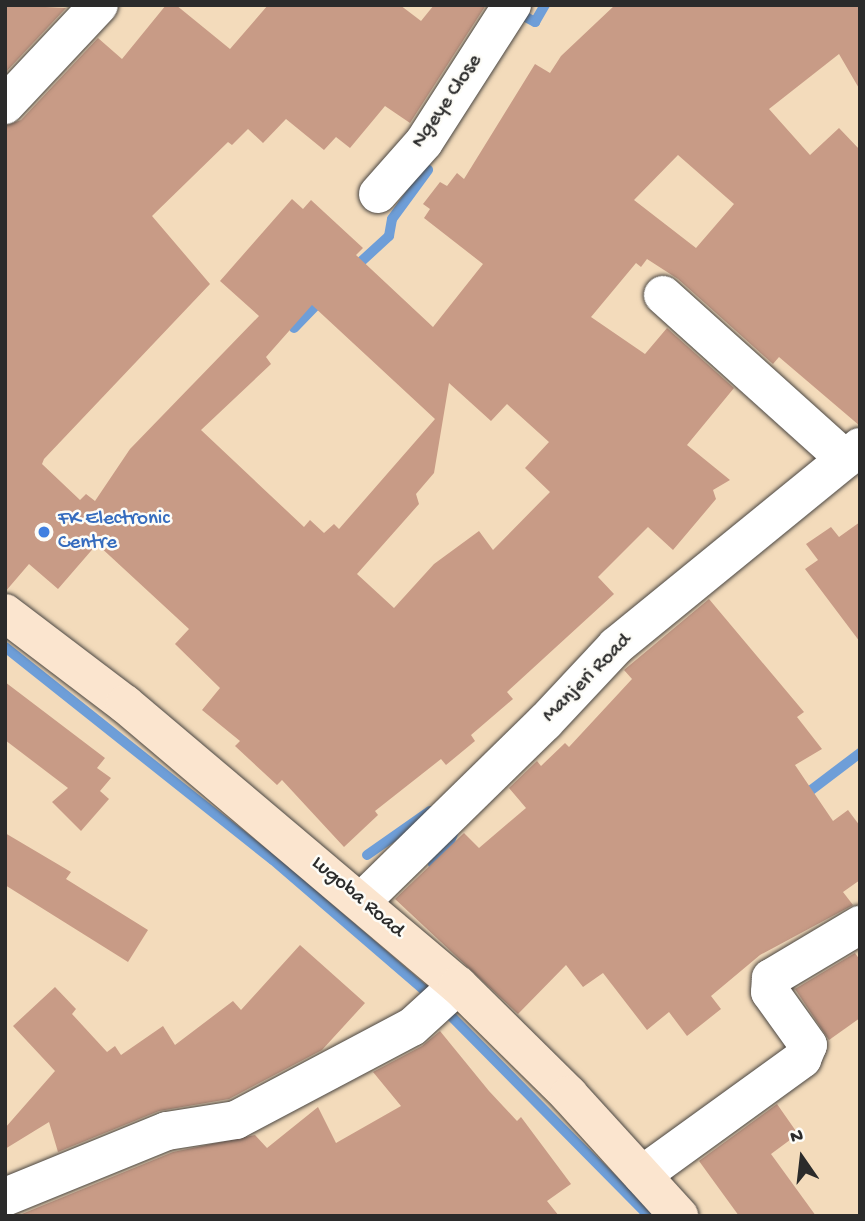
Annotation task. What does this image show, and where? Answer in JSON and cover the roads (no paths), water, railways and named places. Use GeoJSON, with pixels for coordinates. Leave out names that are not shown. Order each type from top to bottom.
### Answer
{"type":"FeatureCollection","features":[{"type":"Feature","properties":{"kind":"street"},"geometry":{"type":"LineString","coordinates":[[5,105],[99,5]]}},
{"type":"Feature","properties":{"kind":"street","name":"Ngeye Close"},"geometry":{"type":"LineString","coordinates":[[378,194],[424,142],[512,5]]}},
{"type":"Feature","properties":{"kind":"street"},"geometry":{"type":"LineString","coordinates":[[663,295],[852,453]]}},
{"type":"Feature","properties":{"kind":"street","name":"Manjeri Road"},"geometry":{"type":"LineString","coordinates":[[362,901],[545,722],[616,646],[852,453]]}},
{"type":"Feature","properties":{"kind":"street","name":"Lugoba Road"},"geometry":{"type":"LineString","coordinates":[[5,613],[125,704],[362,901],[457,985],[679,1216]]}},
{"type":"Feature","properties":{"kind":"street"},"geometry":{"type":"LineString","coordinates":[[642,1175],[802,1059],[808,1045],[770,992],[771,978],[860,925]]}},
{"type":"Feature","properties":{"kind":"street"},"geometry":{"type":"LineString","coordinates":[[5,1197],[167,1131],[236,1120],[412,1027],[457,985]]}},
{"type":"Feature","properties":{"kind":"waterway"},"geometry":{"type":"LineString","coordinates":[[518,20],[522,15],[535,22],[545,5]]}},
{"type":"Feature","properties":{"kind":"waterway"},"geometry":{"type":"LineString","coordinates":[[353,269],[389,236],[392,219],[428,170]]}},
{"type":"Feature","properties":{"kind":"waterway"},"geometry":{"type":"LineString","coordinates":[[294,328],[324,297]]}},
{"type":"Feature","properties":{"kind":"waterway"},"geometry":{"type":"LineString","coordinates":[[5,647],[273,860],[431,996]]}},
{"type":"Feature","properties":{"kind":"waterway"},"geometry":{"type":"LineString","coordinates":[[802,797],[860,753]]}},
{"type":"Feature","properties":{"kind":"waterway"},"geometry":{"type":"LineString","coordinates":[[367,855],[430,811]]}},
{"type":"Feature","properties":{"kind":"waterway"},"geometry":{"type":"LineString","coordinates":[[433,864],[449,844],[455,828]]}},
{"type":"Feature","properties":{"kind":"waterway"},"geometry":{"type":"LineString","coordinates":[[450,1015],[649,1216]]}},
{"type":"Feature","properties":{"kind":"place","name":"FK Electronic Centre"},"geometry":{"type":"Point","coordinates":[44,532]}}]}
